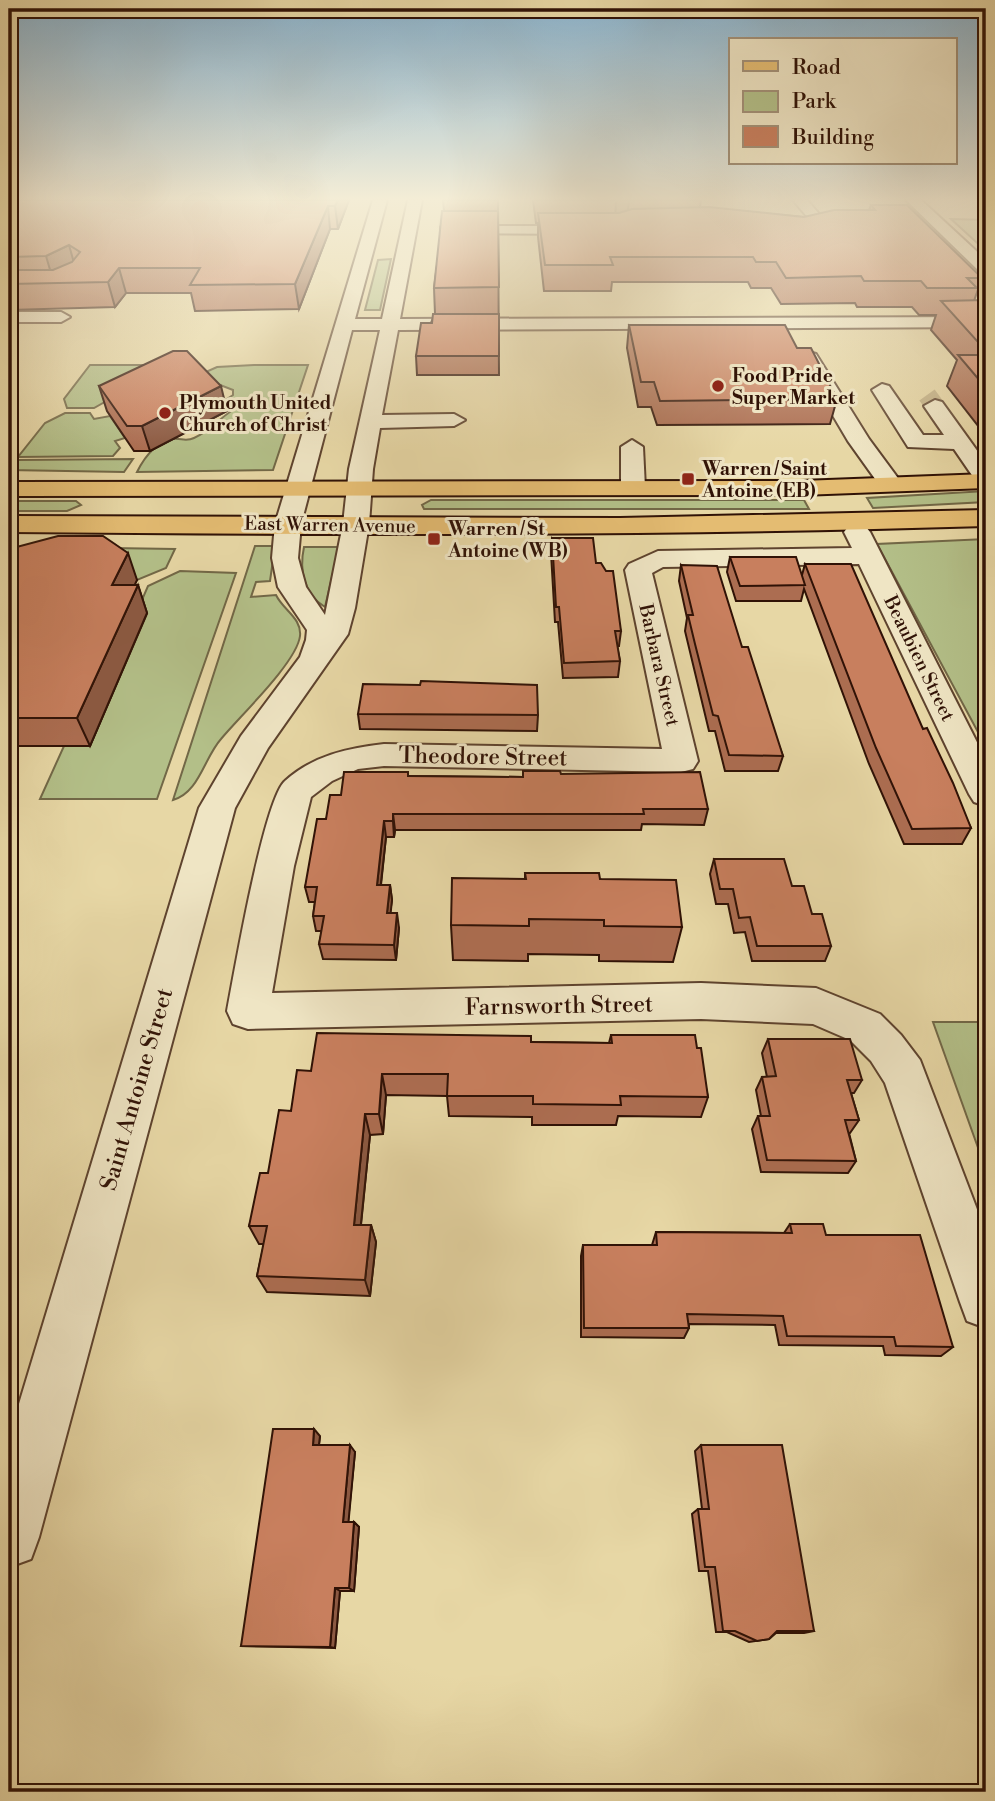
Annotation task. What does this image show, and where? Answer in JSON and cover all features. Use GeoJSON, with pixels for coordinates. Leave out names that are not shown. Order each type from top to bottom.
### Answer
{"type":"FeatureCollection","features":[{"type":"Feature","properties":{"kind":"main road","name":"East Warren Avenue"},"geometry":{"type":"LineString","coordinates":[[9,489],[830,487],[986,480]]}},
{"type":"Feature","properties":{"kind":"main road"},"geometry":{"type":"LineString","coordinates":[[830,487],[852,523]]}},
{"type":"Feature","properties":{"kind":"main road"},"geometry":{"type":"LineString","coordinates":[[57,524],[90,508],[93,498],[90,489]]}},
{"type":"Feature","properties":{"kind":"main road"},"geometry":{"type":"LineString","coordinates":[[419,524],[409,515],[408,506],[414,498],[434,489]]}},
{"type":"Feature","properties":{"kind":"main road","name":"East Warren Avenue"},"geometry":{"type":"LineString","coordinates":[[9,524],[852,523],[986,518]]}},
{"type":"Feature","properties":{"kind":"street","name":"Saint Antoine Street"},"geometry":{"type":"LineString","coordinates":[[313,664],[321,640],[321,630],[292,587],[285,558],[288,524],[356,284]]}},
{"type":"Feature","properties":{"kind":"street","name":"Saint Antoine Street"},"geometry":{"type":"LineString","coordinates":[[9,1537],[214,818],[231,779],[253,744],[333,634],[341,608],[356,524],[358,489],[391,325],[391,284]]}},
{"type":"Feature","properties":{"kind":"street"},"geometry":{"type":"LineString","coordinates":[[736,305],[743,323]]}},
{"type":"Feature","properties":{"kind":"street"},"geometry":{"type":"LineString","coordinates":[[9,317],[61,317]]}},
{"type":"Feature","properties":{"kind":"street"},"geometry":{"type":"LineString","coordinates":[[344,325],[391,325],[522,317],[743,323],[986,322]]}},
{"type":"Feature","properties":{"kind":"street"},"geometry":{"type":"LineString","coordinates":[[522,317],[535,345]]}},
{"type":"Feature","properties":{"kind":"street"},"geometry":{"type":"LineString","coordinates":[[789,323],[859,441],[891,485]]}},
{"type":"Feature","properties":{"kind":"street"},"geometry":{"type":"LineString","coordinates":[[961,442],[924,443],[912,438],[882,390],[922,395],[961,442],[986,480]]}},
{"type":"Feature","properties":{"kind":"street"},"geometry":{"type":"LineString","coordinates":[[371,422],[454,420]]}},
{"type":"Feature","properties":{"kind":"street"},"geometry":{"type":"LineString","coordinates":[[632,447],[633,488]]}},
{"type":"Feature","properties":{"kind":"street","name":"Beaubien Street"},"geometry":{"type":"LineString","coordinates":[[852,523],[986,794]]}},
{"type":"Feature","properties":{"kind":"street","name":"Barbara Street"},"geometry":{"type":"LineString","coordinates":[[681,761],[638,570],[659,559],[869,556]]}},
{"type":"Feature","properties":{"kind":"street","name":"Theodore Street"},"geometry":{"type":"LineString","coordinates":[[248,1011],[275,866],[295,791],[320,773],[351,759],[384,755],[681,761]]}},
{"type":"Feature","properties":{"kind":"street","name":"Farnsworth Street"},"geometry":{"type":"LineString","coordinates":[[248,1011],[701,1001],[816,1006],[865,1027],[886,1048],[904,1074],[986,1302]]}},
{"type":"Feature","properties":{"kind":"green space"},"geometry":{"type":"Polygon","coordinates":[[[372,284],[386,284],[380,310],[365,310],[372,284]]]}},
{"type":"Feature","properties":{"kind":"green space"},"geometry":{"type":"Polygon","coordinates":[[[90,365],[170,365],[94,408],[67,408],[64,399],[90,365]]]}},
{"type":"Feature","properties":{"kind":"green space"},"geometry":{"type":"Polygon","coordinates":[[[308,365],[273,470],[137,472],[147,456],[161,443],[173,439],[194,438],[233,410],[224,401],[233,395],[233,390],[197,376],[217,367],[308,365]]]}},
{"type":"Feature","properties":{"kind":"green space"},"geometry":{"type":"Polygon","coordinates":[[[65,413],[90,413],[94,419],[110,416],[125,438],[115,441],[120,448],[113,456],[18,457],[45,423],[65,413]]]}},
{"type":"Feature","properties":{"kind":"green space"},"geometry":{"type":"Polygon","coordinates":[[[133,459],[124,472],[9,470],[17,460],[133,459]]]}},
{"type":"Feature","properties":{"kind":"green space"},"geometry":{"type":"Polygon","coordinates":[[[986,491],[986,502],[873,508],[867,498],[986,491]]]}},
{"type":"Feature","properties":{"kind":"green space"},"geometry":{"type":"Polygon","coordinates":[[[431,500],[804,500],[809,509],[424,509],[422,505],[431,500]]]}},
{"type":"Feature","properties":{"kind":"green space"},"geometry":{"type":"Polygon","coordinates":[[[9,501],[76,501],[81,505],[67,511],[9,511],[9,501]]]}},
{"type":"Feature","properties":{"kind":"green space"},"geometry":{"type":"Polygon","coordinates":[[[986,539],[986,747],[877,544],[986,539]]]}},
{"type":"Feature","properties":{"kind":"green space"},"geometry":{"type":"Polygon","coordinates":[[[255,546],[275,546],[270,581],[256,582],[251,597],[276,595],[298,624],[300,636],[297,647],[279,674],[215,747],[195,783],[182,796],[173,800],[255,546]]]}},
{"type":"Feature","properties":{"kind":"green space"},"geometry":{"type":"Polygon","coordinates":[[[46,547],[175,549],[166,568],[137,580],[46,547]]]}},
{"type":"Feature","properties":{"kind":"green space"},"geometry":{"type":"Polygon","coordinates":[[[304,547],[339,547],[325,607],[312,596],[305,581],[302,564],[304,547]]]}},
{"type":"Feature","properties":{"kind":"green space"},"geometry":{"type":"Polygon","coordinates":[[[180,571],[236,573],[157,799],[40,799],[64,746],[90,746],[147,614],[138,609],[148,586],[180,571]]]}},
{"type":"Feature","properties":{"kind":"green space"},"geometry":{"type":"Polygon","coordinates":[[[933,1022],[986,1022],[986,1170],[933,1022]]]}},
{"type":"Feature","properties":{"kind":"building"},"geometry":{"type":"Polygon","coordinates":[[[191,284],[290,284],[190,285],[191,284]]]}},
{"type":"Feature","properties":{"kind":"building"},"geometry":{"type":"Polygon","coordinates":[[[434,284],[499,284],[499,287],[434,288],[434,284]]]}},
{"type":"Feature","properties":{"kind":"building"},"geometry":{"type":"Polygon","coordinates":[[[924,284],[973,284],[977,288],[927,288],[924,284]]]}},
{"type":"Feature","properties":{"kind":"building"},"geometry":{"type":"Polygon","coordinates":[[[986,300],[986,351],[941,301],[986,300]]]}},
{"type":"Feature","properties":{"kind":"building"},"geometry":{"type":"Polygon","coordinates":[[[433,314],[499,314],[499,356],[416,356],[421,323],[432,323],[433,314]]]}},
{"type":"Feature","properties":{"kind":"building"},"geometry":{"type":"Polygon","coordinates":[[[629,325],[785,325],[797,348],[811,348],[837,399],[660,401],[654,382],[641,382],[629,325]]]}},
{"type":"Feature","properties":{"kind":"building"},"geometry":{"type":"Polygon","coordinates":[[[173,351],[187,351],[221,386],[142,426],[127,426],[99,386],[173,351]]]}},
{"type":"Feature","properties":{"kind":"building"},"geometry":{"type":"Polygon","coordinates":[[[958,355],[986,355],[986,388],[958,355]]]}},
{"type":"Feature","properties":{"kind":"building"},"geometry":{"type":"Polygon","coordinates":[[[58,536],[103,536],[128,553],[112,585],[138,585],[77,718],[9,718],[9,549],[58,536]]]}},
{"type":"Feature","properties":{"kind":"building"},"geometry":{"type":"Polygon","coordinates":[[[552,538],[593,538],[596,563],[601,563],[606,571],[613,571],[621,631],[615,631],[620,661],[564,663],[559,607],[556,607],[552,538]]]}},
{"type":"Feature","properties":{"kind":"building"},"geometry":{"type":"Polygon","coordinates":[[[730,557],[796,557],[805,585],[740,586],[730,557]]]}},
{"type":"Feature","properties":{"kind":"building"},"geometry":{"type":"Polygon","coordinates":[[[805,564],[851,564],[923,729],[927,728],[971,828],[912,829],[876,748],[805,564]]]}},
{"type":"Feature","properties":{"kind":"building"},"geometry":{"type":"Polygon","coordinates":[[[681,565],[717,566],[742,647],[748,647],[783,756],[729,755],[718,716],[713,715],[695,644],[688,615],[693,615],[681,565]]]}},
{"type":"Feature","properties":{"kind":"building"},"geometry":{"type":"Polygon","coordinates":[[[421,681],[537,685],[538,715],[358,714],[363,684],[420,685],[421,681]]]}},
{"type":"Feature","properties":{"kind":"building"},"geometry":{"type":"Polygon","coordinates":[[[523,771],[560,771],[561,774],[700,772],[708,809],[643,809],[644,814],[393,814],[393,821],[384,821],[377,885],[390,885],[387,913],[397,913],[394,945],[319,944],[324,916],[313,916],[317,887],[305,887],[317,819],[326,819],[330,795],[341,795],[344,772],[408,772],[408,776],[523,777],[523,771]]]}},
{"type":"Feature","properties":{"kind":"building"},"geometry":{"type":"Polygon","coordinates":[[[714,859],[784,859],[792,886],[804,886],[812,914],[822,914],[831,946],[757,946],[750,917],[739,918],[733,889],[720,889],[714,859]]]}},
{"type":"Feature","properties":{"kind":"building"},"geometry":{"type":"Polygon","coordinates":[[[525,873],[599,873],[600,879],[676,880],[682,927],[604,926],[604,920],[529,919],[529,926],[451,925],[452,878],[526,879],[525,873]]]}},
{"type":"Feature","properties":{"kind":"building"},"geometry":{"type":"Polygon","coordinates":[[[317,1033],[531,1036],[531,1042],[612,1043],[611,1035],[695,1035],[697,1048],[701,1048],[708,1097],[620,1096],[621,1105],[533,1104],[533,1096],[447,1096],[448,1074],[382,1074],[379,1114],[365,1114],[354,1225],[371,1225],[365,1280],[257,1276],[267,1226],[249,1226],[260,1173],[268,1173],[279,1110],[291,1111],[297,1070],[311,1071],[317,1033]]]}},
{"type":"Feature","properties":{"kind":"building"},"geometry":{"type":"Polygon","coordinates":[[[768,1039],[850,1039],[862,1080],[847,1080],[859,1120],[845,1120],[856,1161],[767,1160],[758,1116],[770,1116],[762,1077],[776,1076],[768,1039]]]}},
{"type":"Feature","properties":{"kind":"building"},"geometry":{"type":"Polygon","coordinates":[[[790,1224],[823,1224],[826,1235],[920,1235],[953,1347],[896,1346],[894,1337],[787,1336],[783,1316],[687,1314],[689,1328],[584,1328],[583,1245],[657,1245],[656,1232],[792,1233],[790,1224]]]}},
{"type":"Feature","properties":{"kind":"building"},"geometry":{"type":"Polygon","coordinates":[[[273,1429],[314,1429],[313,1445],[350,1445],[343,1522],[354,1522],[349,1588],[335,1588],[330,1647],[241,1646],[273,1429]]]}},
{"type":"Feature","properties":{"kind":"building"},"geometry":{"type":"Polygon","coordinates":[[[701,1445],[782,1445],[814,1631],[777,1631],[769,1639],[757,1641],[735,1631],[723,1631],[715,1567],[705,1567],[698,1509],[709,1509],[701,1445]]]}},
{"type":"Feature","properties":{"kind":"tunnel"},"geometry":{"type":"LineString","coordinates":[[927,395],[935,406]]}},
{"type":"Feature","properties":{"kind":"place","name":"Food Pride Super Market"},"geometry":{"type":"Point","coordinates":[718,386]}},
{"type":"Feature","properties":{"kind":"place","name":"Plymouth United Church of Christ"},"geometry":{"type":"Point","coordinates":[165,413]}},
{"type":"Feature","properties":{"kind":"place","name":"Warren / Saint Antoine (EB)"},"geometry":{"type":"Point","coordinates":[688,479]}},
{"type":"Feature","properties":{"kind":"place","name":"Warren / St Antoine (WB)"},"geometry":{"type":"Point","coordinates":[434,539]}}]}
